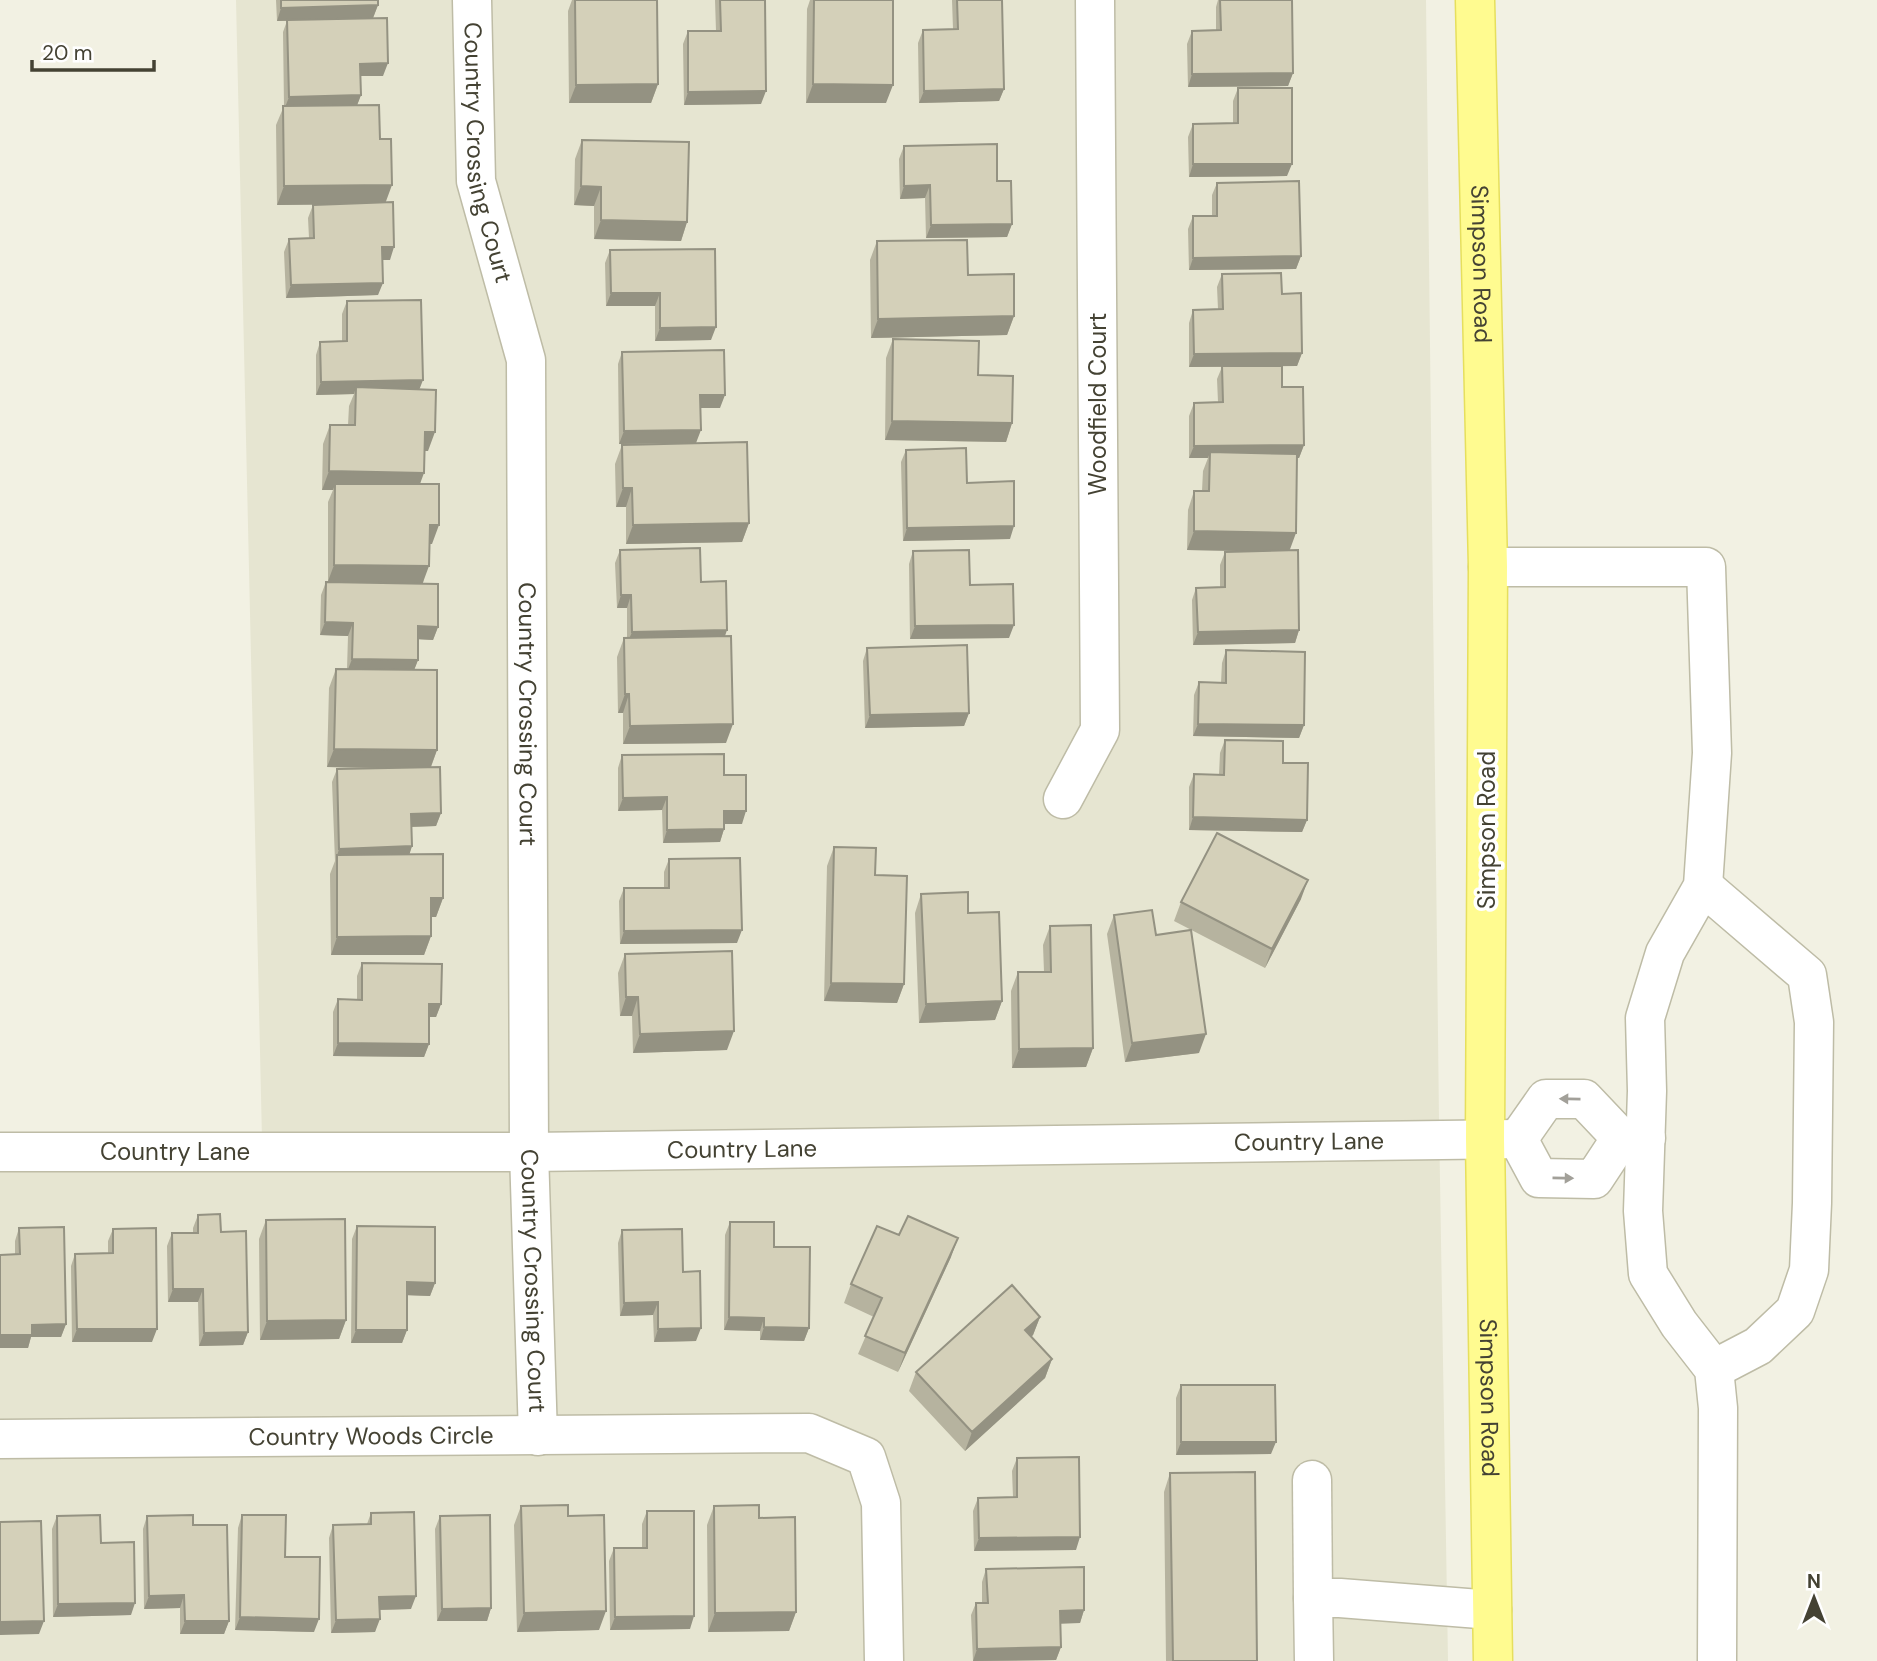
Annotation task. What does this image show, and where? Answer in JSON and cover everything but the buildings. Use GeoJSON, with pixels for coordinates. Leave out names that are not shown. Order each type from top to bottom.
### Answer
{"type":"FeatureCollection","features":[{"type":"Feature","properties":{"kind":"main road","name":"Simpson Road"},"geometry":{"type":"LineString","coordinates":[[1475,0],[1502,1139],[1493,1661]]}},
{"type":"Feature","properties":{"kind":"street","name":"Country Crossing Court"},"geometry":{"type":"LineString","coordinates":[[472,0],[476,181],[526,360],[529,1152],[538,1436]]}},
{"type":"Feature","properties":{"kind":"street","name":"Woodfield Court"},"geometry":{"type":"LineString","coordinates":[[1063,799],[1100,730],[1095,0]]}},
{"type":"Feature","properties":{"kind":"street"},"geometry":{"type":"LineString","coordinates":[[1488,567],[1706,567],[1712,752],[1703,887],[1665,953],[1645,1018],[1634,1138],[1648,1274],[1679,1324],[1714,1369],[1718,1409],[1717,1661]]}},
{"type":"Feature","properties":{"kind":"street"},"geometry":{"type":"LineString","coordinates":[[1703,887],[1807,975],[1814,1022],[1809,1270],[1795,1311],[1758,1346],[1714,1369]]}},
{"type":"Feature","properties":{"kind":"street"},"geometry":{"type":"LineString","coordinates":[[1546,1099],[1584,1100],[1634,1138],[1594,1179],[1539,1178],[1502,1139],[1546,1099]]}},
{"type":"Feature","properties":{"kind":"street","name":"Country Lane"},"geometry":{"type":"LineString","coordinates":[[0,1152],[529,1152],[1502,1139]]}},
{"type":"Feature","properties":{"kind":"street","name":"Country Woods Circle"},"geometry":{"type":"LineString","coordinates":[[0,1439],[809,1433],[866,1457],[881,1503],[884,1661]]}},
{"type":"Feature","properties":{"kind":"street"},"geometry":{"type":"LineString","coordinates":[[1312,1480],[1314,1661]]}},
{"type":"Feature","properties":{"kind":"street"},"geometry":{"type":"LineString","coordinates":[[1313,1598],[1492,1610]]}},
{"type":"Feature","properties":{"kind":"shaded area"},"geometry":{"type":"Polygon","coordinates":[[[236,0],[1426,0],[1448,1661],[0,1661],[0,1136],[262,1139],[236,0]]]}}]}
